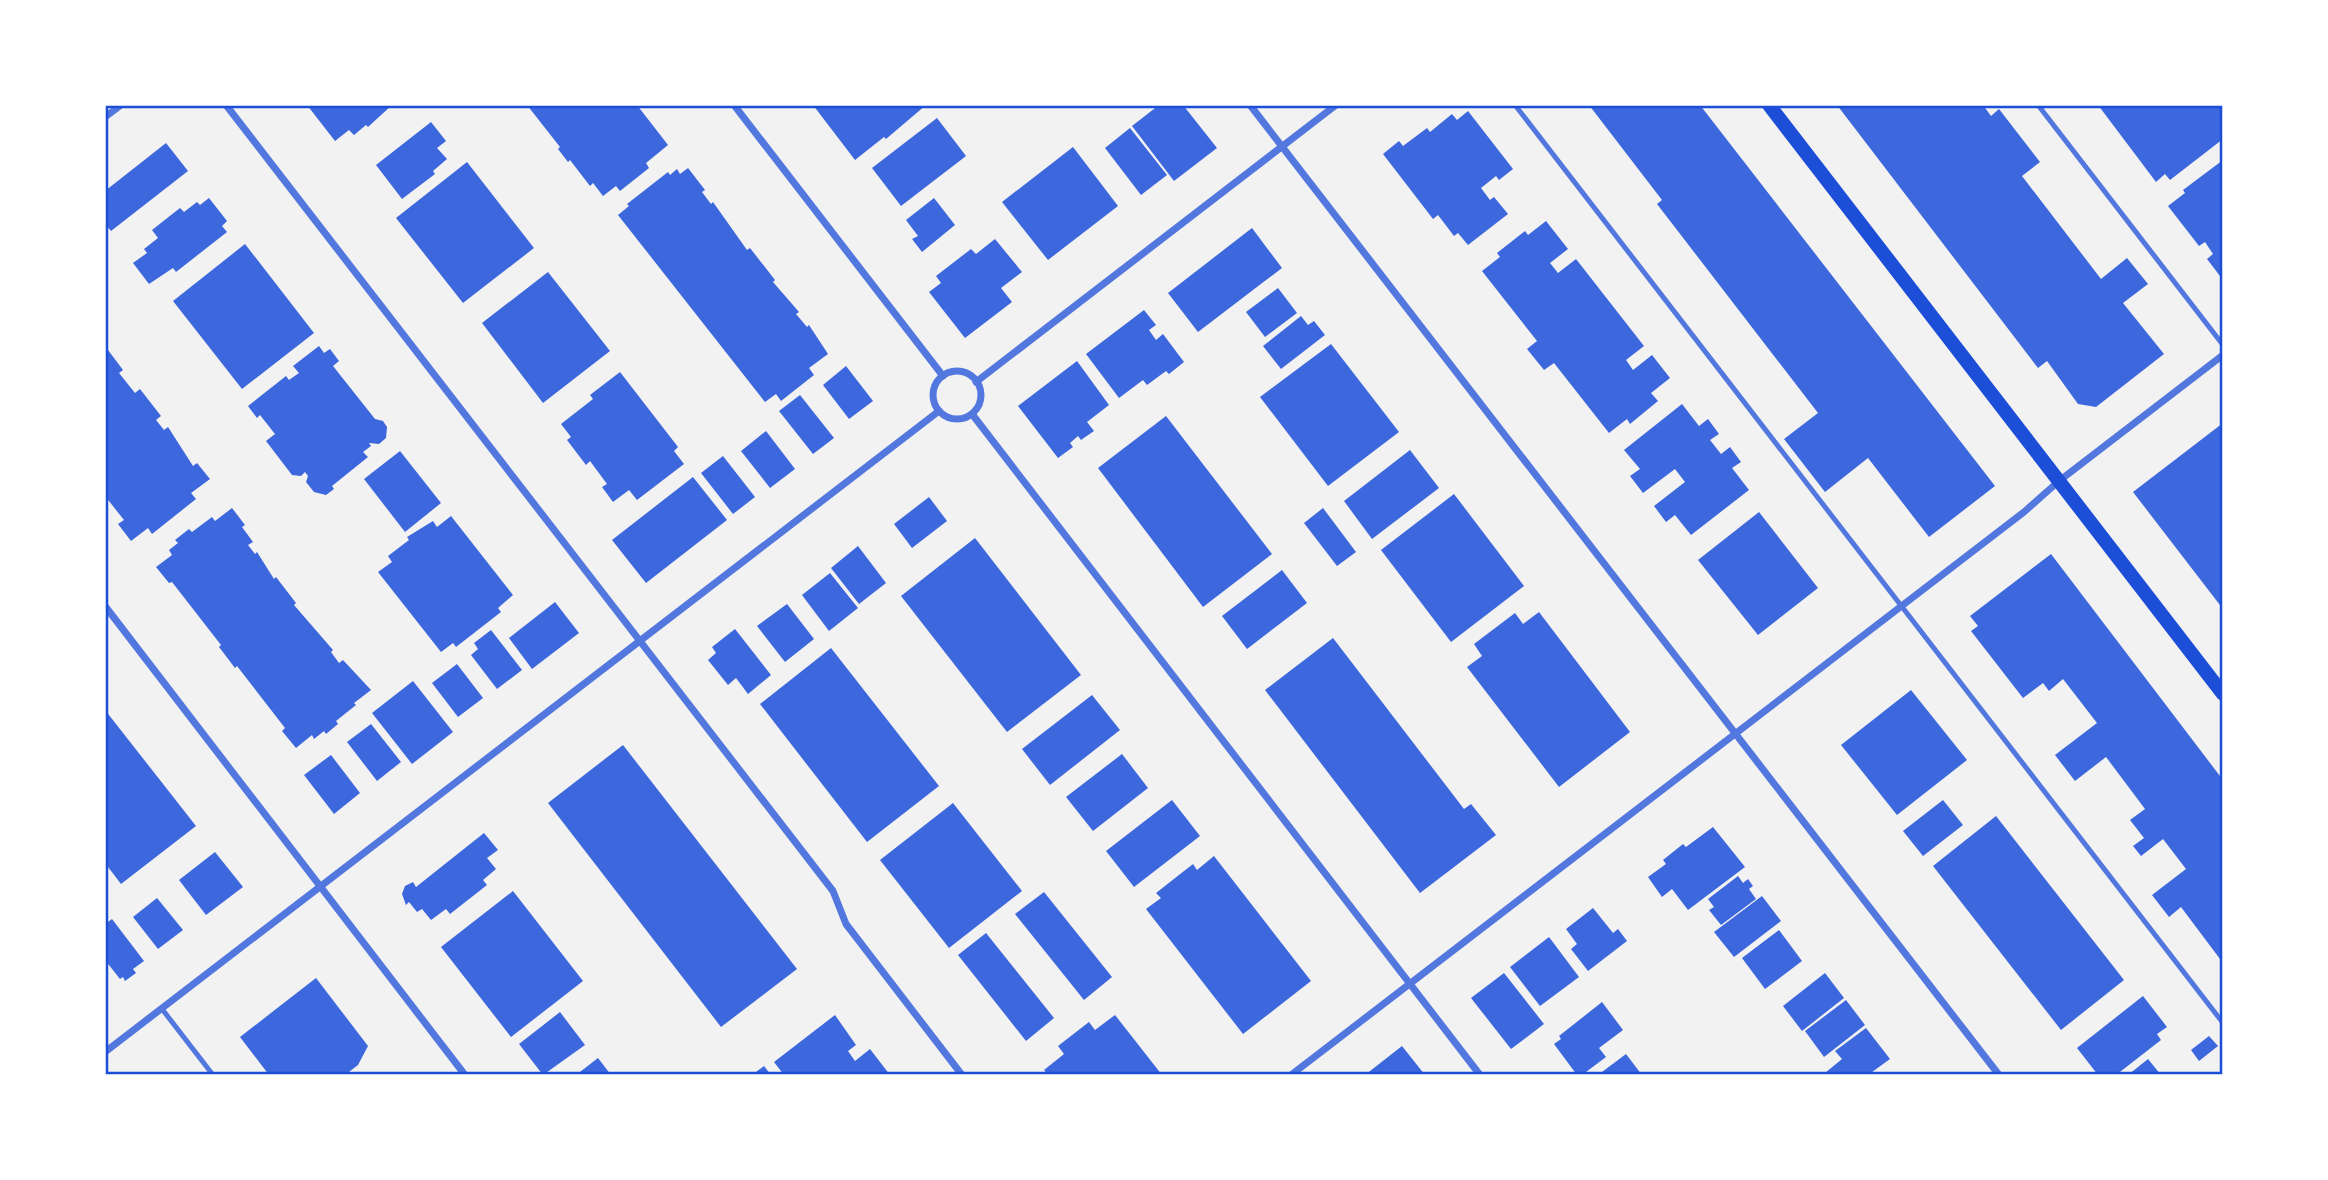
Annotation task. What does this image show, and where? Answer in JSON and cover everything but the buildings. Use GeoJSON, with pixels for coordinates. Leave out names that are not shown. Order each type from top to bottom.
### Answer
{"type":"FeatureCollection","features":[{"type":"Feature","properties":{"kind":"main road"},"geometry":{"type":"LineString","coordinates":[[1769,105],[2223,694]]}},
{"type":"Feature","properties":{"kind":"street"},"geometry":{"type":"LineString","coordinates":[[105,117],[121,105]]}},
{"type":"Feature","properties":{"kind":"street"},"geometry":{"type":"LineString","coordinates":[[226,105],[833,891],[846,924],[962,1075]]}},
{"type":"Feature","properties":{"kind":"street"},"geometry":{"type":"LineString","coordinates":[[734,105],[943,376]]}},
{"type":"Feature","properties":{"kind":"street"},"geometry":{"type":"LineString","coordinates":[[1250,105],[1999,1075]]}},
{"type":"Feature","properties":{"kind":"street"},"geometry":{"type":"LineString","coordinates":[[976,382],[1336,105]]}},
{"type":"Feature","properties":{"kind":"street"},"geometry":{"type":"LineString","coordinates":[[1291,1075],[2024,512],[2059,481],[2223,355]]}},
{"type":"Feature","properties":{"kind":"street"},"geometry":{"type":"LineString","coordinates":[[965,373],[976,382],[981,395],[972,414],[958,419],[944,416],[934,404],[934,389],[943,376],[965,373]]}},
{"type":"Feature","properties":{"kind":"street"},"geometry":{"type":"LineString","coordinates":[[105,1052],[939,411]]}},
{"type":"Feature","properties":{"kind":"street"},"geometry":{"type":"LineString","coordinates":[[972,414],[1480,1075]]}},
{"type":"Feature","properties":{"kind":"street"},"geometry":{"type":"LineString","coordinates":[[105,606],[465,1075]]}},
{"type":"Feature","properties":{"kind":"lane"},"geometry":{"type":"LineString","coordinates":[[1515,105],[2223,1023]]}},
{"type":"Feature","properties":{"kind":"lane"},"geometry":{"type":"LineString","coordinates":[[2038,105],[2223,345]]}},
{"type":"Feature","properties":{"kind":"lane"},"geometry":{"type":"LineString","coordinates":[[162,1009],[213,1075]]}}]}
